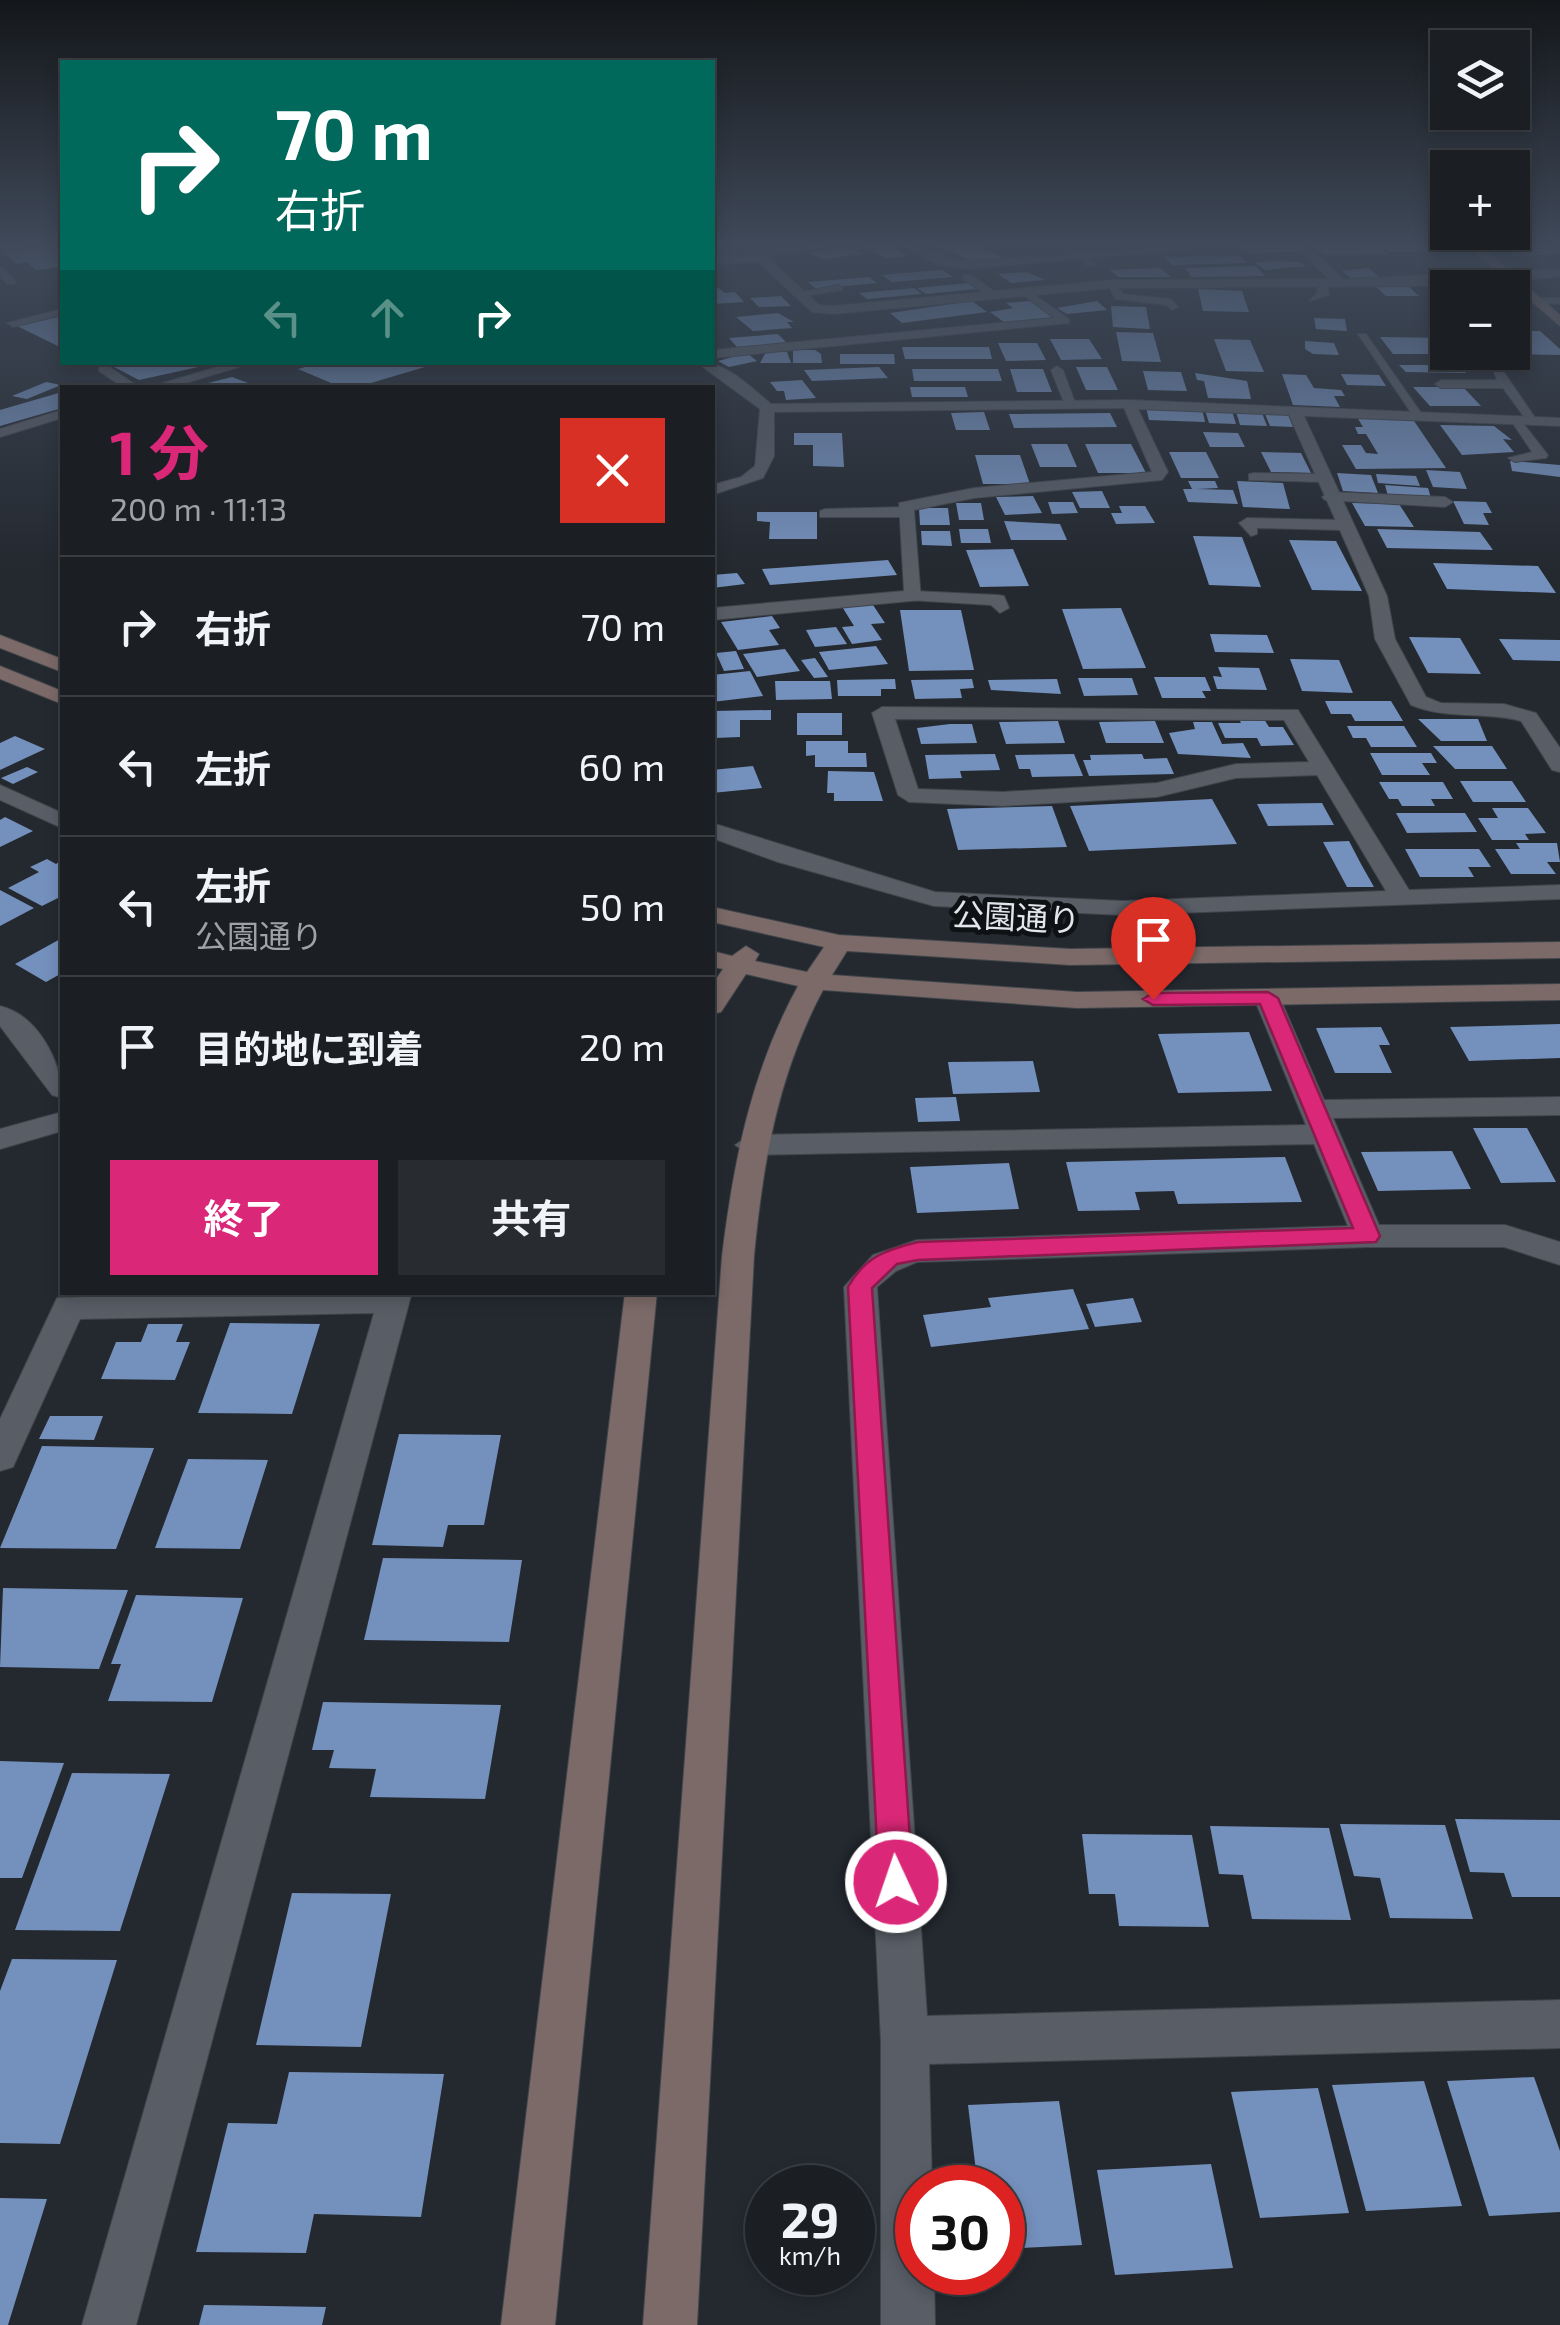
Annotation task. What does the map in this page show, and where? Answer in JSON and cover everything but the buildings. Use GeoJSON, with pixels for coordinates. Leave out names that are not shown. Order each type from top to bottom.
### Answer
{"type":"FeatureCollection","features":[{"type":"Feature","properties":{"kind":"street"},"geometry":{"type":"LineString","coordinates":[[708,365],[730,376],[767,408],[1129,404],[1560,422]]}},
{"type":"Feature","properties":{"kind":"street"},"geometry":{"type":"LineString","coordinates":[[715,614],[914,596],[905,506],[974,493],[1156,476],[1160,472],[1129,404]]}},
{"type":"Feature","properties":{"kind":"street"},"geometry":{"type":"LineString","coordinates":[[715,489],[746,484],[768,462],[767,408]]}},
{"type":"Feature","properties":{"kind":"street"},"geometry":{"type":"LineString","coordinates":[[1294,412],[1378,596],[1385,639],[1418,700],[1438,709],[1504,710],[1529,717],[1560,717]]}},
{"type":"Feature","properties":{"kind":"street"},"geometry":{"type":"LineString","coordinates":[[0,640],[60,665]]}},
{"type":"Feature","properties":{"kind":"street"},"geometry":{"type":"LineString","coordinates":[[0,672],[60,697]]}},
{"type":"Feature","properties":{"kind":"street"},"geometry":{"type":"LineString","coordinates":[[1323,768],[1236,772],[1157,790],[1003,799],[909,795],[882,713],[1291,714],[1402,898]]}},
{"type":"Feature","properties":{"kind":"street"},"geometry":{"type":"LineString","coordinates":[[1529,717],[1560,765]]}},
{"type":"Feature","properties":{"kind":"street"},"geometry":{"type":"LineString","coordinates":[[0,792],[60,819]]}},
{"type":"Feature","properties":{"kind":"street"},"geometry":{"type":"LineString","coordinates":[[715,831],[786,857],[934,899],[1123,908],[1560,892]]}},
{"type":"Feature","properties":{"kind":"street","name":"公園通り"},"geometry":{"type":"LineString","coordinates":[[715,915],[839,942],[1070,957],[1560,950]]}},
{"type":"Feature","properties":{"kind":"street"},"geometry":{"type":"LineString","coordinates":[[715,995],[724,963],[772,928]]}},
{"type":"Feature","properties":{"kind":"street"},"geometry":{"type":"LineString","coordinates":[[670,2325],[738,1256],[750,1146],[780,1044],[812,981],[839,942]]}},
{"type":"Feature","properties":{"kind":"street"},"geometry":{"type":"LineString","coordinates":[[724,963],[812,981],[1077,1000],[1560,992]]}},
{"type":"Feature","properties":{"kind":"street"},"geometry":{"type":"LineString","coordinates":[[1268,998],[1368,1236]]}},
{"type":"Feature","properties":{"kind":"street"},"geometry":{"type":"LineString","coordinates":[[0,1014],[17,1024],[60,1086]]}},
{"type":"Feature","properties":{"kind":"street"},"geometry":{"type":"LineString","coordinates":[[750,1146],[1322,1122],[1560,1106]]}},
{"type":"Feature","properties":{"kind":"street"},"geometry":{"type":"LineString","coordinates":[[0,1138],[60,1122]]}},
{"type":"Feature","properties":{"kind":"street"},"geometry":{"type":"LineString","coordinates":[[908,2325],[905,2041],[860,1287],[890,1257],[918,1251],[1368,1236],[1505,1236],[1560,1254]]}},
{"type":"Feature","properties":{"kind":"street"},"geometry":{"type":"LineString","coordinates":[[528,2325],[641,1295]]}},
{"type":"Feature","properties":{"kind":"street"},"geometry":{"type":"LineString","coordinates":[[0,1457],[70,1300],[395,1297],[109,2325]]}},
{"type":"Feature","properties":{"kind":"street"},"geometry":{"type":"LineString","coordinates":[[905,2041],[1560,2024]]}},
{"type":"Feature","properties":{"kind":"lane"},"geometry":{"type":"LineString","coordinates":[[1373,352],[1421,417]]}},
{"type":"Feature","properties":{"kind":"lane"},"geometry":{"type":"LineString","coordinates":[[163,385],[239,365]]}},
{"type":"Feature","properties":{"kind":"lane"},"geometry":{"type":"LineString","coordinates":[[103,368],[129,385]]}},
{"type":"Feature","properties":{"kind":"lane"},"geometry":{"type":"LineString","coordinates":[[1057,370],[1072,405]]}},
{"type":"Feature","properties":{"kind":"lane"},"geometry":{"type":"LineString","coordinates":[[1497,370],[1508,384],[1541,456],[1515,458]]}},
{"type":"Feature","properties":{"kind":"lane"},"geometry":{"type":"LineString","coordinates":[[1441,384],[1508,384]]}},
{"type":"Feature","properties":{"kind":"lane"},"geometry":{"type":"LineString","coordinates":[[0,432],[60,415]]}},
{"type":"Feature","properties":{"kind":"lane"},"geometry":{"type":"LineString","coordinates":[[1254,477],[1444,502]]}},
{"type":"Feature","properties":{"kind":"lane"},"geometry":{"type":"LineString","coordinates":[[825,514],[905,512]]}},
{"type":"Feature","properties":{"kind":"lane"},"geometry":{"type":"LineString","coordinates":[[1251,532],[1248,523],[1342,524]]}},
{"type":"Feature","properties":{"kind":"lane"},"geometry":{"type":"LineString","coordinates":[[914,596],[998,600],[1000,608]]}},
{"type":"Feature","properties":{"kind":"route"},"geometry":{"type":"LineString","coordinates":[[896,1882],[860,1287],[872,1270],[890,1257],[918,1251],[1368,1236],[1268,998],[1153,999]]}}]}
